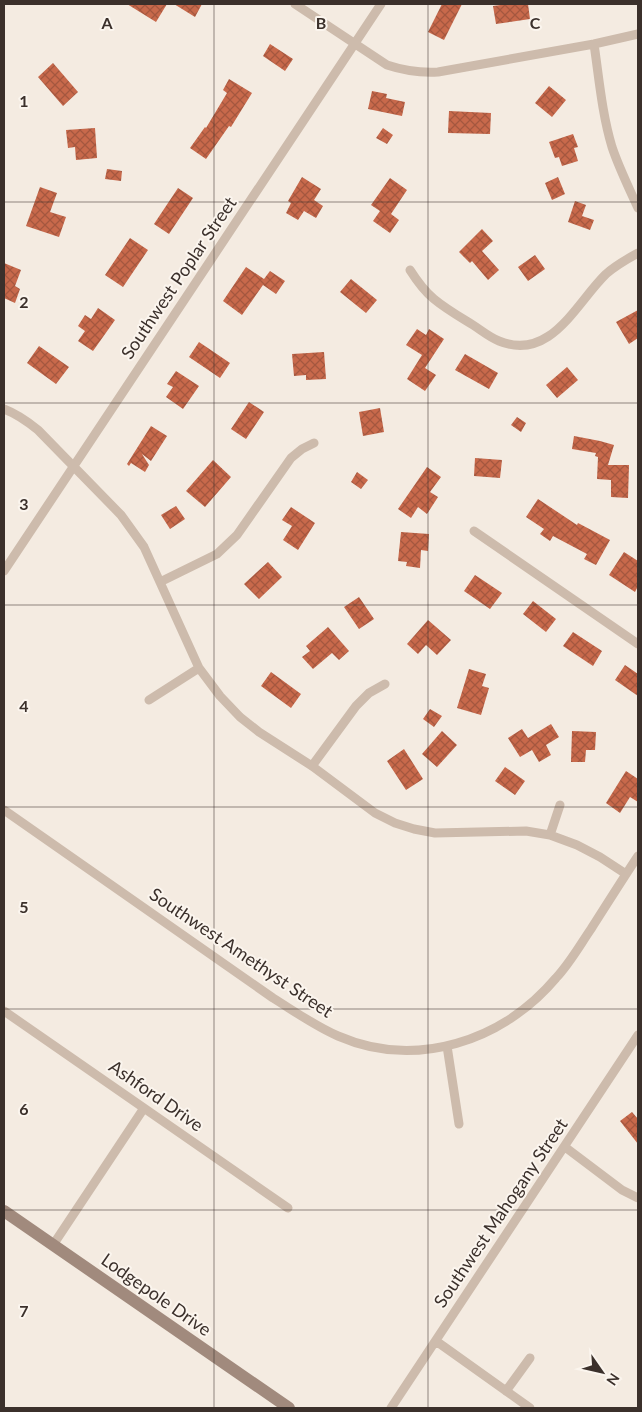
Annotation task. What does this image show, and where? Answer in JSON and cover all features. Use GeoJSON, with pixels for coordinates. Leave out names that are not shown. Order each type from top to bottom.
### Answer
{"type":"FeatureCollection","features":[{"type":"Feature","properties":{"kind":"street"},"geometry":{"type":"LineString","coordinates":[[294,4],[387,64],[401,70],[420,73],[438,72],[594,44],[638,34]]}},
{"type":"Feature","properties":{"kind":"street","name":"Southwest Poplar Street"},"geometry":{"type":"LineString","coordinates":[[4,570],[381,4]]}},
{"type":"Feature","properties":{"kind":"street"},"geometry":{"type":"LineString","coordinates":[[594,44],[605,118],[612,147],[638,208]]}},
{"type":"Feature","properties":{"kind":"street"},"geometry":{"type":"LineString","coordinates":[[410,270],[420,285],[434,300],[486,334],[498,341],[512,345],[530,344],[545,339],[560,328],[606,274],[638,253]]}},
{"type":"Feature","properties":{"kind":"street"},"geometry":{"type":"LineString","coordinates":[[4,409],[26,420],[121,515],[144,547],[199,668],[220,696],[240,717],[260,732],[312,766],[375,813],[394,823],[435,833],[526,831],[550,835],[593,853],[626,874]]}},
{"type":"Feature","properties":{"kind":"street"},"geometry":{"type":"LineString","coordinates":[[160,582],[217,554],[228,545],[291,458],[302,449],[314,443]]}},
{"type":"Feature","properties":{"kind":"street"},"geometry":{"type":"LineString","coordinates":[[474,531],[638,644]]}},
{"type":"Feature","properties":{"kind":"street"},"geometry":{"type":"LineString","coordinates":[[149,700],[199,668]]}},
{"type":"Feature","properties":{"kind":"street"},"geometry":{"type":"LineString","coordinates":[[312,766],[356,706],[369,693],[385,684]]}},
{"type":"Feature","properties":{"kind":"street"},"geometry":{"type":"LineString","coordinates":[[550,835],[560,805]]}},
{"type":"Feature","properties":{"kind":"street","name":"Southwest Amethyst Street"},"geometry":{"type":"LineString","coordinates":[[4,810],[273,998],[313,1023],[339,1036],[365,1045],[392,1049],[420,1050],[447,1046],[471,1039],[495,1028],[520,1012],[541,995],[558,977],[638,856]]}},
{"type":"Feature","properties":{"kind":"street","name":"Ashford Drive"},"geometry":{"type":"LineString","coordinates":[[4,1012],[288,1208]]}},
{"type":"Feature","properties":{"kind":"street","name":"Southwest Mahogany Street"},"geometry":{"type":"LineString","coordinates":[[391,1408],[638,1035]]}},
{"type":"Feature","properties":{"kind":"street"},"geometry":{"type":"LineString","coordinates":[[447,1046],[459,1124]]}},
{"type":"Feature","properties":{"kind":"street"},"geometry":{"type":"LineString","coordinates":[[53,1245],[144,1108]]}},
{"type":"Feature","properties":{"kind":"street"},"geometry":{"type":"LineString","coordinates":[[565,1146],[622,1190],[638,1198]]}},
{"type":"Feature","properties":{"kind":"street","name":"Lodgepole Drive"},"geometry":{"type":"LineString","coordinates":[[4,1211],[289,1408]]}},
{"type":"Feature","properties":{"kind":"street"},"geometry":{"type":"LineString","coordinates":[[436,1341],[530,1408]]}},
{"type":"Feature","properties":{"kind":"street"},"geometry":{"type":"LineString","coordinates":[[506,1391],[530,1358]]}},
{"type":"Feature","properties":{"kind":"building"},"geometry":{"type":"Polygon","coordinates":[[[127,4],[167,4],[156,22],[127,4]]]}},
{"type":"Feature","properties":{"kind":"building"},"geometry":{"type":"Polygon","coordinates":[[[174,4],[202,4],[195,17],[174,4]]]}},
{"type":"Feature","properties":{"kind":"building"},"geometry":{"type":"Polygon","coordinates":[[[442,4],[462,4],[444,40],[428,32],[442,4]]]}},
{"type":"Feature","properties":{"kind":"building"},"geometry":{"type":"Polygon","coordinates":[[[528,4],[530,19],[496,24],[493,6],[528,4]]]}},
{"type":"Feature","properties":{"kind":"building"},"geometry":{"type":"Polygon","coordinates":[[[270,44],[293,59],[285,71],[263,56],[270,44]]]}},
{"type":"Feature","properties":{"kind":"building"},"geometry":{"type":"Polygon","coordinates":[[[53,63],[78,92],[63,106],[38,77],[53,63]]]}},
{"type":"Feature","properties":{"kind":"building"},"geometry":{"type":"Polygon","coordinates":[[[229,79],[252,93],[231,127],[229,126],[206,159],[190,148],[206,128],[227,93],[223,90],[229,79]]]}},
{"type":"Feature","properties":{"kind":"building"},"geometry":{"type":"Polygon","coordinates":[[[549,86],[566,100],[552,117],[535,103],[549,86]]]}},
{"type":"Feature","properties":{"kind":"building"},"geometry":{"type":"Polygon","coordinates":[[[372,91],[387,94],[386,98],[405,102],[402,116],[368,109],[372,91]]]}},
{"type":"Feature","properties":{"kind":"building"},"geometry":{"type":"Polygon","coordinates":[[[449,111],[491,113],[490,134],[448,133],[449,111]]]}},
{"type":"Feature","properties":{"kind":"building"},"geometry":{"type":"Polygon","coordinates":[[[95,128],[97,158],[76,160],[75,147],[68,148],[66,130],[95,128]]]}},
{"type":"Feature","properties":{"kind":"building"},"geometry":{"type":"Polygon","coordinates":[[[383,128],[393,135],[387,144],[376,138],[383,128]]]}},
{"type":"Feature","properties":{"kind":"building"},"geometry":{"type":"Polygon","coordinates":[[[573,134],[578,147],[574,148],[578,161],[562,166],[559,157],[555,158],[549,142],[573,134]]]}},
{"type":"Feature","properties":{"kind":"building"},"geometry":{"type":"Polygon","coordinates":[[[107,169],[122,171],[121,181],[105,179],[107,169]]]}},
{"type":"Feature","properties":{"kind":"building"},"geometry":{"type":"Polygon","coordinates":[[[302,177],[321,189],[314,200],[323,206],[316,218],[304,211],[298,220],[286,213],[291,203],[288,201],[302,177]]]}},
{"type":"Feature","properties":{"kind":"building"},"geometry":{"type":"Polygon","coordinates":[[[558,177],[565,194],[552,200],[545,183],[558,177]]]}},
{"type":"Feature","properties":{"kind":"building"},"geometry":{"type":"Polygon","coordinates":[[[390,178],[407,190],[391,214],[399,220],[390,233],[373,221],[380,211],[371,205],[390,178]]]}},
{"type":"Feature","properties":{"kind":"building"},"geometry":{"type":"Polygon","coordinates":[[[40,187],[57,193],[50,212],[66,217],[59,237],[26,226],[40,187]]]}},
{"type":"Feature","properties":{"kind":"building"},"geometry":{"type":"Polygon","coordinates":[[[178,188],[193,198],[169,234],[154,224],[178,188]]]}},
{"type":"Feature","properties":{"kind":"building"},"geometry":{"type":"Polygon","coordinates":[[[575,201],[586,205],[582,216],[594,220],[590,230],[568,222],[575,201]]]}},
{"type":"Feature","properties":{"kind":"building"},"geometry":{"type":"Polygon","coordinates":[[[482,229],[493,241],[482,251],[499,270],[488,280],[472,261],[470,263],[459,252],[482,229]]]}},
{"type":"Feature","properties":{"kind":"building"},"geometry":{"type":"Polygon","coordinates":[[[130,238],[148,250],[123,287],[105,275],[130,238]]]}},
{"type":"Feature","properties":{"kind":"building"},"geometry":{"type":"Polygon","coordinates":[[[535,255],[545,269],[528,281],[518,267],[535,255]]]}},
{"type":"Feature","properties":{"kind":"building"},"geometry":{"type":"Polygon","coordinates":[[[4,263],[21,270],[15,286],[20,289],[15,303],[4,298],[4,263]]]}},
{"type":"Feature","properties":{"kind":"building"},"geometry":{"type":"Polygon","coordinates":[[[246,267],[264,279],[270,271],[285,281],[276,294],[263,285],[242,315],[223,301],[246,267]]]}},
{"type":"Feature","properties":{"kind":"building"},"geometry":{"type":"Polygon","coordinates":[[[351,279],[377,300],[366,313],[340,292],[351,279]]]}},
{"type":"Feature","properties":{"kind":"building"},"geometry":{"type":"Polygon","coordinates":[[[98,308],[115,320],[93,351],[78,341],[85,331],[78,326],[85,315],[91,319],[98,308]]]}},
{"type":"Feature","properties":{"kind":"building"},"geometry":{"type":"Polygon","coordinates":[[[638,310],[638,338],[629,344],[616,322],[638,310]]]}},
{"type":"Feature","properties":{"kind":"building"},"geometry":{"type":"Polygon","coordinates":[[[417,329],[426,335],[429,329],[444,339],[425,368],[436,375],[425,391],[407,379],[422,355],[406,345],[417,329]]]}},
{"type":"Feature","properties":{"kind":"building"},"geometry":{"type":"Polygon","coordinates":[[[199,342],[230,363],[220,378],[189,357],[199,342]]]}},
{"type":"Feature","properties":{"kind":"building"},"geometry":{"type":"Polygon","coordinates":[[[39,346],[69,367],[56,384],[27,363],[39,346]]]}},
{"type":"Feature","properties":{"kind":"building"},"geometry":{"type":"Polygon","coordinates":[[[324,352],[326,379],[306,380],[306,375],[294,376],[292,354],[324,352]]]}},
{"type":"Feature","properties":{"kind":"building"},"geometry":{"type":"Polygon","coordinates":[[[465,354],[498,373],[489,389],[455,370],[465,354]]]}},
{"type":"Feature","properties":{"kind":"building"},"geometry":{"type":"Polygon","coordinates":[[[567,367],[578,380],[557,398],[546,385],[567,367]]]}},
{"type":"Feature","properties":{"kind":"building"},"geometry":{"type":"Polygon","coordinates":[[[176,371],[199,386],[183,409],[166,397],[173,387],[167,384],[176,371]]]}},
{"type":"Feature","properties":{"kind":"building"},"geometry":{"type":"Polygon","coordinates":[[[249,402],[264,412],[246,439],[231,429],[249,402]]]}},
{"type":"Feature","properties":{"kind":"building"},"geometry":{"type":"Polygon","coordinates":[[[380,408],[384,432],[363,436],[359,412],[380,408]]]}},
{"type":"Feature","properties":{"kind":"building"},"geometry":{"type":"Polygon","coordinates":[[[517,417],[526,423],[521,432],[511,425],[517,417]]]}},
{"type":"Feature","properties":{"kind":"building"},"geometry":{"type":"Polygon","coordinates":[[[151,426],[167,436],[151,461],[142,454],[149,465],[145,472],[131,463],[129,466],[127,464],[151,426]]]}},
{"type":"Feature","properties":{"kind":"building"},"geometry":{"type":"Polygon","coordinates":[[[574,436],[614,445],[608,465],[629,465],[628,498],[611,497],[611,480],[597,479],[598,457],[595,456],[596,453],[572,449],[574,436]]]}},
{"type":"Feature","properties":{"kind":"building"},"geometry":{"type":"Polygon","coordinates":[[[475,458],[502,460],[500,478],[474,476],[475,458]]]}},
{"type":"Feature","properties":{"kind":"building"},"geometry":{"type":"Polygon","coordinates":[[[213,460],[231,477],[205,507],[186,491],[213,460]]]}},
{"type":"Feature","properties":{"kind":"building"},"geometry":{"type":"Polygon","coordinates":[[[427,467],[441,477],[430,492],[438,497],[427,514],[418,507],[411,518],[398,509],[427,467]]]}},
{"type":"Feature","properties":{"kind":"building"},"geometry":{"type":"Polygon","coordinates":[[[357,472],[368,480],[361,489],[351,482],[357,472]]]}},
{"type":"Feature","properties":{"kind":"building"},"geometry":{"type":"Polygon","coordinates":[[[538,499],[577,525],[578,523],[610,540],[596,565],[584,559],[587,554],[553,536],[550,541],[540,534],[544,529],[526,517],[538,499]]]}},
{"type":"Feature","properties":{"kind":"building"},"geometry":{"type":"Polygon","coordinates":[[[176,506],[185,519],[170,529],[161,515],[176,506]]]}},
{"type":"Feature","properties":{"kind":"building"},"geometry":{"type":"Polygon","coordinates":[[[291,507],[315,523],[298,550],[283,540],[292,526],[282,520],[291,507]]]}},
{"type":"Feature","properties":{"kind":"building"},"geometry":{"type":"Polygon","coordinates":[[[401,532],[429,534],[428,551],[421,550],[420,568],[406,566],[407,562],[398,561],[401,532]]]}},
{"type":"Feature","properties":{"kind":"building"},"geometry":{"type":"Polygon","coordinates":[[[624,552],[638,561],[638,586],[635,592],[609,575],[624,552]]]}},
{"type":"Feature","properties":{"kind":"building"},"geometry":{"type":"Polygon","coordinates":[[[268,562],[282,577],[259,599],[244,584],[268,562]]]}},
{"type":"Feature","properties":{"kind":"building"},"geometry":{"type":"Polygon","coordinates":[[[475,575],[502,593],[490,609],[464,591],[475,575]]]}},
{"type":"Feature","properties":{"kind":"building"},"geometry":{"type":"Polygon","coordinates":[[[359,597],[374,619],[359,629],[344,607],[359,597]]]}},
{"type":"Feature","properties":{"kind":"building"},"geometry":{"type":"Polygon","coordinates":[[[533,601],[556,619],[546,632],[523,614],[533,601]]]}},
{"type":"Feature","properties":{"kind":"building"},"geometry":{"type":"Polygon","coordinates":[[[428,620],[451,640],[437,655],[426,645],[418,654],[407,644],[428,620]]]}},
{"type":"Feature","properties":{"kind":"building"},"geometry":{"type":"Polygon","coordinates":[[[328,627],[349,651],[339,660],[332,653],[313,669],[302,657],[310,651],[306,646],[328,627]]]}},
{"type":"Feature","properties":{"kind":"building"},"geometry":{"type":"Polygon","coordinates":[[[573,632],[602,651],[593,666],[563,646],[573,632]]]}},
{"type":"Feature","properties":{"kind":"building"},"geometry":{"type":"Polygon","coordinates":[[[625,665],[638,674],[638,696],[615,680],[625,665]]]}},
{"type":"Feature","properties":{"kind":"building"},"geometry":{"type":"Polygon","coordinates":[[[469,669],[486,674],[482,686],[489,688],[481,715],[457,708],[469,669]]]}},
{"type":"Feature","properties":{"kind":"building"},"geometry":{"type":"Polygon","coordinates":[[[271,672],[301,694],[291,708],[261,686],[271,672]]]}},
{"type":"Feature","properties":{"kind":"building"},"geometry":{"type":"Polygon","coordinates":[[[430,709],[442,716],[434,727],[423,719],[430,709]]]}},
{"type":"Feature","properties":{"kind":"building"},"geometry":{"type":"Polygon","coordinates":[[[551,724],[559,737],[546,745],[551,755],[539,762],[532,750],[520,757],[508,738],[522,729],[528,738],[551,724]]]}},
{"type":"Feature","properties":{"kind":"building"},"geometry":{"type":"Polygon","coordinates":[[[442,731],[457,745],[437,767],[422,754],[442,731]]]}},
{"type":"Feature","properties":{"kind":"building"},"geometry":{"type":"Polygon","coordinates":[[[572,731],[596,732],[595,750],[586,750],[585,762],[571,762],[572,731]]]}},
{"type":"Feature","properties":{"kind":"building"},"geometry":{"type":"Polygon","coordinates":[[[404,749],[423,779],[406,790],[387,761],[404,749]]]}},
{"type":"Feature","properties":{"kind":"building"},"geometry":{"type":"Polygon","coordinates":[[[505,767],[525,781],[515,795],[495,781],[505,767]]]}},
{"type":"Feature","properties":{"kind":"building"},"geometry":{"type":"Polygon","coordinates":[[[626,771],[638,779],[638,802],[630,797],[620,813],[606,803],[626,771]]]}},
{"type":"Feature","properties":{"kind":"building"},"geometry":{"type":"Polygon","coordinates":[[[632,1112],[638,1119],[638,1144],[620,1121],[632,1112]]]}}]}
